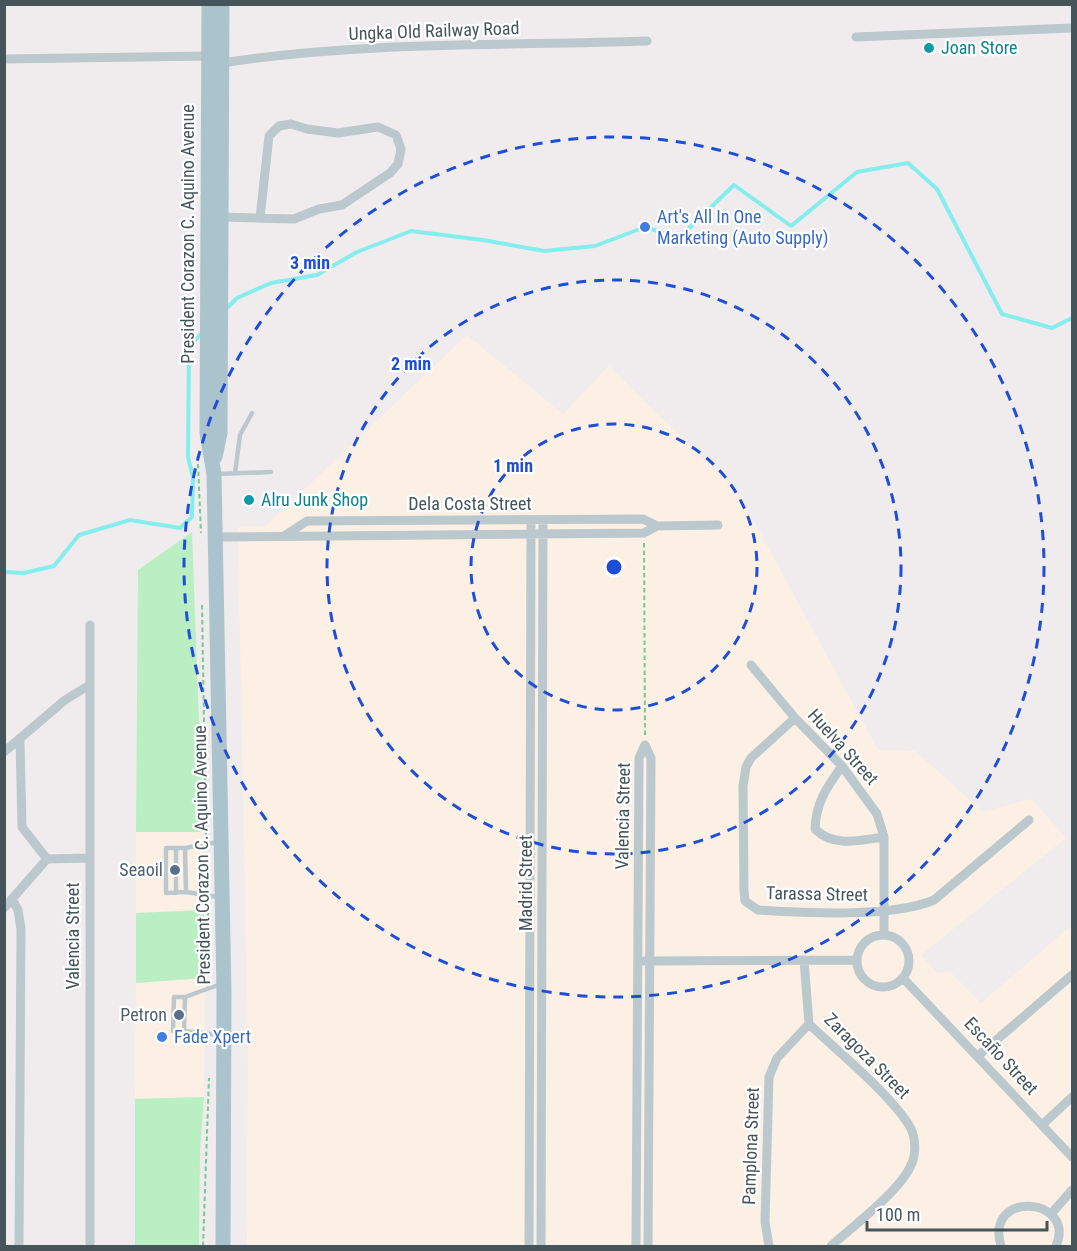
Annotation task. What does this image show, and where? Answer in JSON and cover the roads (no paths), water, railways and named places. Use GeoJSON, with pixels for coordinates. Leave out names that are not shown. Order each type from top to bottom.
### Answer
{"type":"FeatureCollection","features":[{"type":"Feature","properties":{"kind":"main road","name":"President Corazon C. Aquino Avenue"},"geometry":{"type":"LineString","coordinates":[[208,4],[215,60],[222,217],[221,325],[214,468],[208,535],[214,897],[224,984],[223,1246]]}},
{"type":"Feature","properties":{"kind":"main road","name":"President Corazon C. Aquino Avenue"},"geometry":{"type":"LineString","coordinates":[[214,433],[207,340],[215,60],[222,4]]}},
{"type":"Feature","properties":{"kind":"street"},"geometry":{"type":"LineString","coordinates":[[856,37],[1072,28]]}},
{"type":"Feature","properties":{"kind":"street","name":"Ungka Old Railway Road"},"geometry":{"type":"LineString","coordinates":[[4,59],[215,60],[364,49],[647,41]]}},
{"type":"Feature","properties":{"kind":"street"},"geometry":{"type":"LineString","coordinates":[[222,217],[294,219],[319,209],[342,205],[390,173],[398,164],[401,149],[396,135],[378,127],[338,133],[307,129],[291,124],[279,126],[269,136],[260,218]]}},
{"type":"Feature","properties":{"kind":"street","name":"Dela Costa Street"},"geometry":{"type":"LineString","coordinates":[[284,536],[307,521],[643,519],[657,526]]}},
{"type":"Feature","properties":{"kind":"street","name":"Madrid Street"},"geometry":{"type":"LineString","coordinates":[[529,1246],[531,520]]}},
{"type":"Feature","properties":{"kind":"street","name":"Madrid Street"},"geometry":{"type":"LineString","coordinates":[[541,1246],[543,520]]}},
{"type":"Feature","properties":{"kind":"street","name":"Dela Costa Street"},"geometry":{"type":"LineString","coordinates":[[208,535],[543,535],[644,533],[657,526],[718,525]]}},
{"type":"Feature","properties":{"kind":"street","name":"Valencia Street"},"geometry":{"type":"LineString","coordinates":[[90,625],[88,686],[90,1246]]}},
{"type":"Feature","properties":{"kind":"street","name":"Huelva Street"},"geometry":{"type":"LineString","coordinates":[[751,665],[795,718],[842,766],[878,814],[884,837],[884,934]]}},
{"type":"Feature","properties":{"kind":"street"},"geometry":{"type":"LineString","coordinates":[[4,752],[20,741],[65,700],[88,686]]}},
{"type":"Feature","properties":{"kind":"street","name":"Tarassa Street"},"geometry":{"type":"LineString","coordinates":[[795,718],[751,758],[746,767],[743,786],[745,901],[758,910],[884,911],[912,908],[934,900],[1029,820]]}},
{"type":"Feature","properties":{"kind":"street"},"geometry":{"type":"LineString","coordinates":[[20,741],[22,826],[47,859]]}},
{"type":"Feature","properties":{"kind":"street","name":"Valencia Street"},"geometry":{"type":"LineString","coordinates":[[636,1246],[639,758],[645,746],[651,758],[648,1246]]}},
{"type":"Feature","properties":{"kind":"street"},"geometry":{"type":"LineString","coordinates":[[842,766],[822,794],[816,811],[815,829],[824,838],[846,842],[884,837]]}},
{"type":"Feature","properties":{"kind":"street"},"geometry":{"type":"LineString","coordinates":[[4,908],[47,859],[90,858]]}},
{"type":"Feature","properties":{"kind":"street"},"geometry":{"type":"LineString","coordinates":[[12,899],[18,910],[21,929],[19,1246]]}},
{"type":"Feature","properties":{"kind":"street"},"geometry":{"type":"LineString","coordinates":[[884,934],[899,940],[908,953],[909,961],[903,978],[891,986],[874,986],[862,975],[857,960],[859,952],[868,939],[884,934]]}},
{"type":"Feature","properties":{"kind":"street","name":"Zaragoza Street"},"geometry":{"type":"LineString","coordinates":[[804,960],[809,1024],[899,1111],[912,1131],[915,1148],[912,1165],[900,1182],[831,1246]]}},
{"type":"Feature","properties":{"kind":"street"},"geometry":{"type":"LineString","coordinates":[[637,961],[857,960]]}},
{"type":"Feature","properties":{"kind":"street"},"geometry":{"type":"LineString","coordinates":[[979,1055],[1072,975]]}},
{"type":"Feature","properties":{"kind":"street","name":"Escaño Street"},"geometry":{"type":"LineString","coordinates":[[903,978],[979,1055],[1072,1157]]}},
{"type":"Feature","properties":{"kind":"street","name":"Pamplona Street"},"geometry":{"type":"LineString","coordinates":[[770,1246],[765,1222],[769,1077],[777,1058],[809,1024]]}},
{"type":"Feature","properties":{"kind":"street"},"geometry":{"type":"LineString","coordinates":[[1042,1125],[1072,1097]]}},
{"type":"Feature","properties":{"kind":"street"},"geometry":{"type":"LineString","coordinates":[[1051,1215],[1072,1190]]}},
{"type":"Feature","properties":{"kind":"street"},"geometry":{"type":"LineString","coordinates":[[1001,1246],[999,1229],[1008,1213],[1016,1208],[1034,1206],[1051,1215],[1058,1232],[1056,1246]]}},
{"type":"Feature","properties":{"kind":"lane"},"geometry":{"type":"LineString","coordinates":[[235,473],[240,435],[252,413]]}},
{"type":"Feature","properties":{"kind":"lane"},"geometry":{"type":"LineString","coordinates":[[214,468],[235,473],[271,472]]}},
{"type":"Feature","properties":{"kind":"lane"},"geometry":{"type":"LineString","coordinates":[[213,842],[185,848],[166,848],[166,893],[186,892],[214,897]]}},
{"type":"Feature","properties":{"kind":"lane"},"geometry":{"type":"LineString","coordinates":[[176,848],[177,892]]}},
{"type":"Feature","properties":{"kind":"lane"},"geometry":{"type":"LineString","coordinates":[[185,848],[186,892]]}},
{"type":"Feature","properties":{"kind":"lane"},"geometry":{"type":"LineString","coordinates":[[224,984],[184,998],[174,997],[173,1031],[224,1035]]}},
{"type":"Feature","properties":{"kind":"lane"},"geometry":{"type":"LineString","coordinates":[[184,998],[184,1031]]}},
{"type":"Feature","properties":{"kind":"waterway"},"geometry":{"type":"LineString","coordinates":[[225,310],[237,298],[271,283],[317,275],[357,252],[411,231],[483,240],[544,251],[595,246],[645,227],[679,238],[734,185],[791,226],[857,172],[908,163],[937,189],[1002,314],[1052,328],[1072,318]]}},
{"type":"Feature","properties":{"kind":"waterway"},"geometry":{"type":"LineString","coordinates":[[4,572],[24,573],[54,566],[79,535],[130,520],[180,528],[192,517],[193,477],[188,457],[189,346],[203,332]]}},
{"type":"Feature","properties":{"kind":"place","name":"Joan Store"},"geometry":{"type":"Point","coordinates":[929,48]}},
{"type":"Feature","properties":{"kind":"place","name":"Art's All In One Marketing (Auto Supply)"},"geometry":{"type":"Point","coordinates":[645,227]}},
{"type":"Feature","properties":{"kind":"place","name":"Alru Junk Shop"},"geometry":{"type":"Point","coordinates":[249,500]}},
{"type":"Feature","properties":{"kind":"place","name":"Seaoil"},"geometry":{"type":"Point","coordinates":[175,870]}},
{"type":"Feature","properties":{"kind":"place","name":"Petron"},"geometry":{"type":"Point","coordinates":[179,1015]}},
{"type":"Feature","properties":{"kind":"place","name":"Fade Xpert"},"geometry":{"type":"Point","coordinates":[162,1037]}}]}
